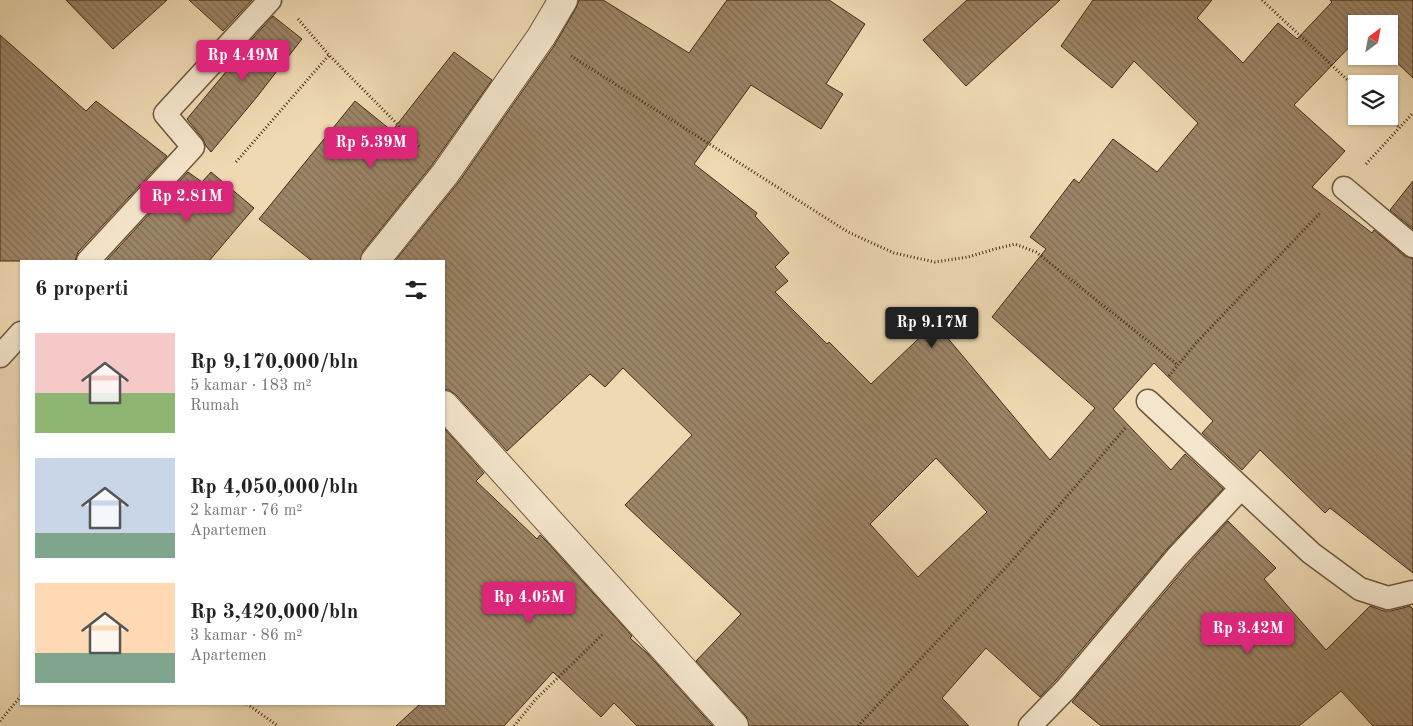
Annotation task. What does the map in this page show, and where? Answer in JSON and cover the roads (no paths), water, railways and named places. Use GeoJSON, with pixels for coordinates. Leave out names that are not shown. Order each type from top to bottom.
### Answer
{"type":"FeatureCollection","features":[{"type":"Feature","properties":{"kind":"street"},"geometry":{"type":"LineString","coordinates":[[376,260],[445,174],[541,38],[563,0]]}},
{"type":"Feature","properties":{"kind":"street"},"geometry":{"type":"LineString","coordinates":[[445,406],[734,726]]}},
{"type":"Feature","properties":{"kind":"lane"},"geometry":{"type":"LineString","coordinates":[[89,260],[193,147],[165,114],[270,0]]}},
{"type":"Feature","properties":{"kind":"lane"},"geometry":{"type":"LineString","coordinates":[[1344,188],[1413,246]]}},
{"type":"Feature","properties":{"kind":"lane"},"geometry":{"type":"LineString","coordinates":[[0,356],[20,335]]}},
{"type":"Feature","properties":{"kind":"lane"},"geometry":{"type":"LineString","coordinates":[[1148,400],[1311,553],[1360,589],[1388,598],[1413,592]]}},
{"type":"Feature","properties":{"kind":"lane"},"geometry":{"type":"LineString","coordinates":[[1030,726],[1066,689],[1177,557],[1241,488]]}}]}
